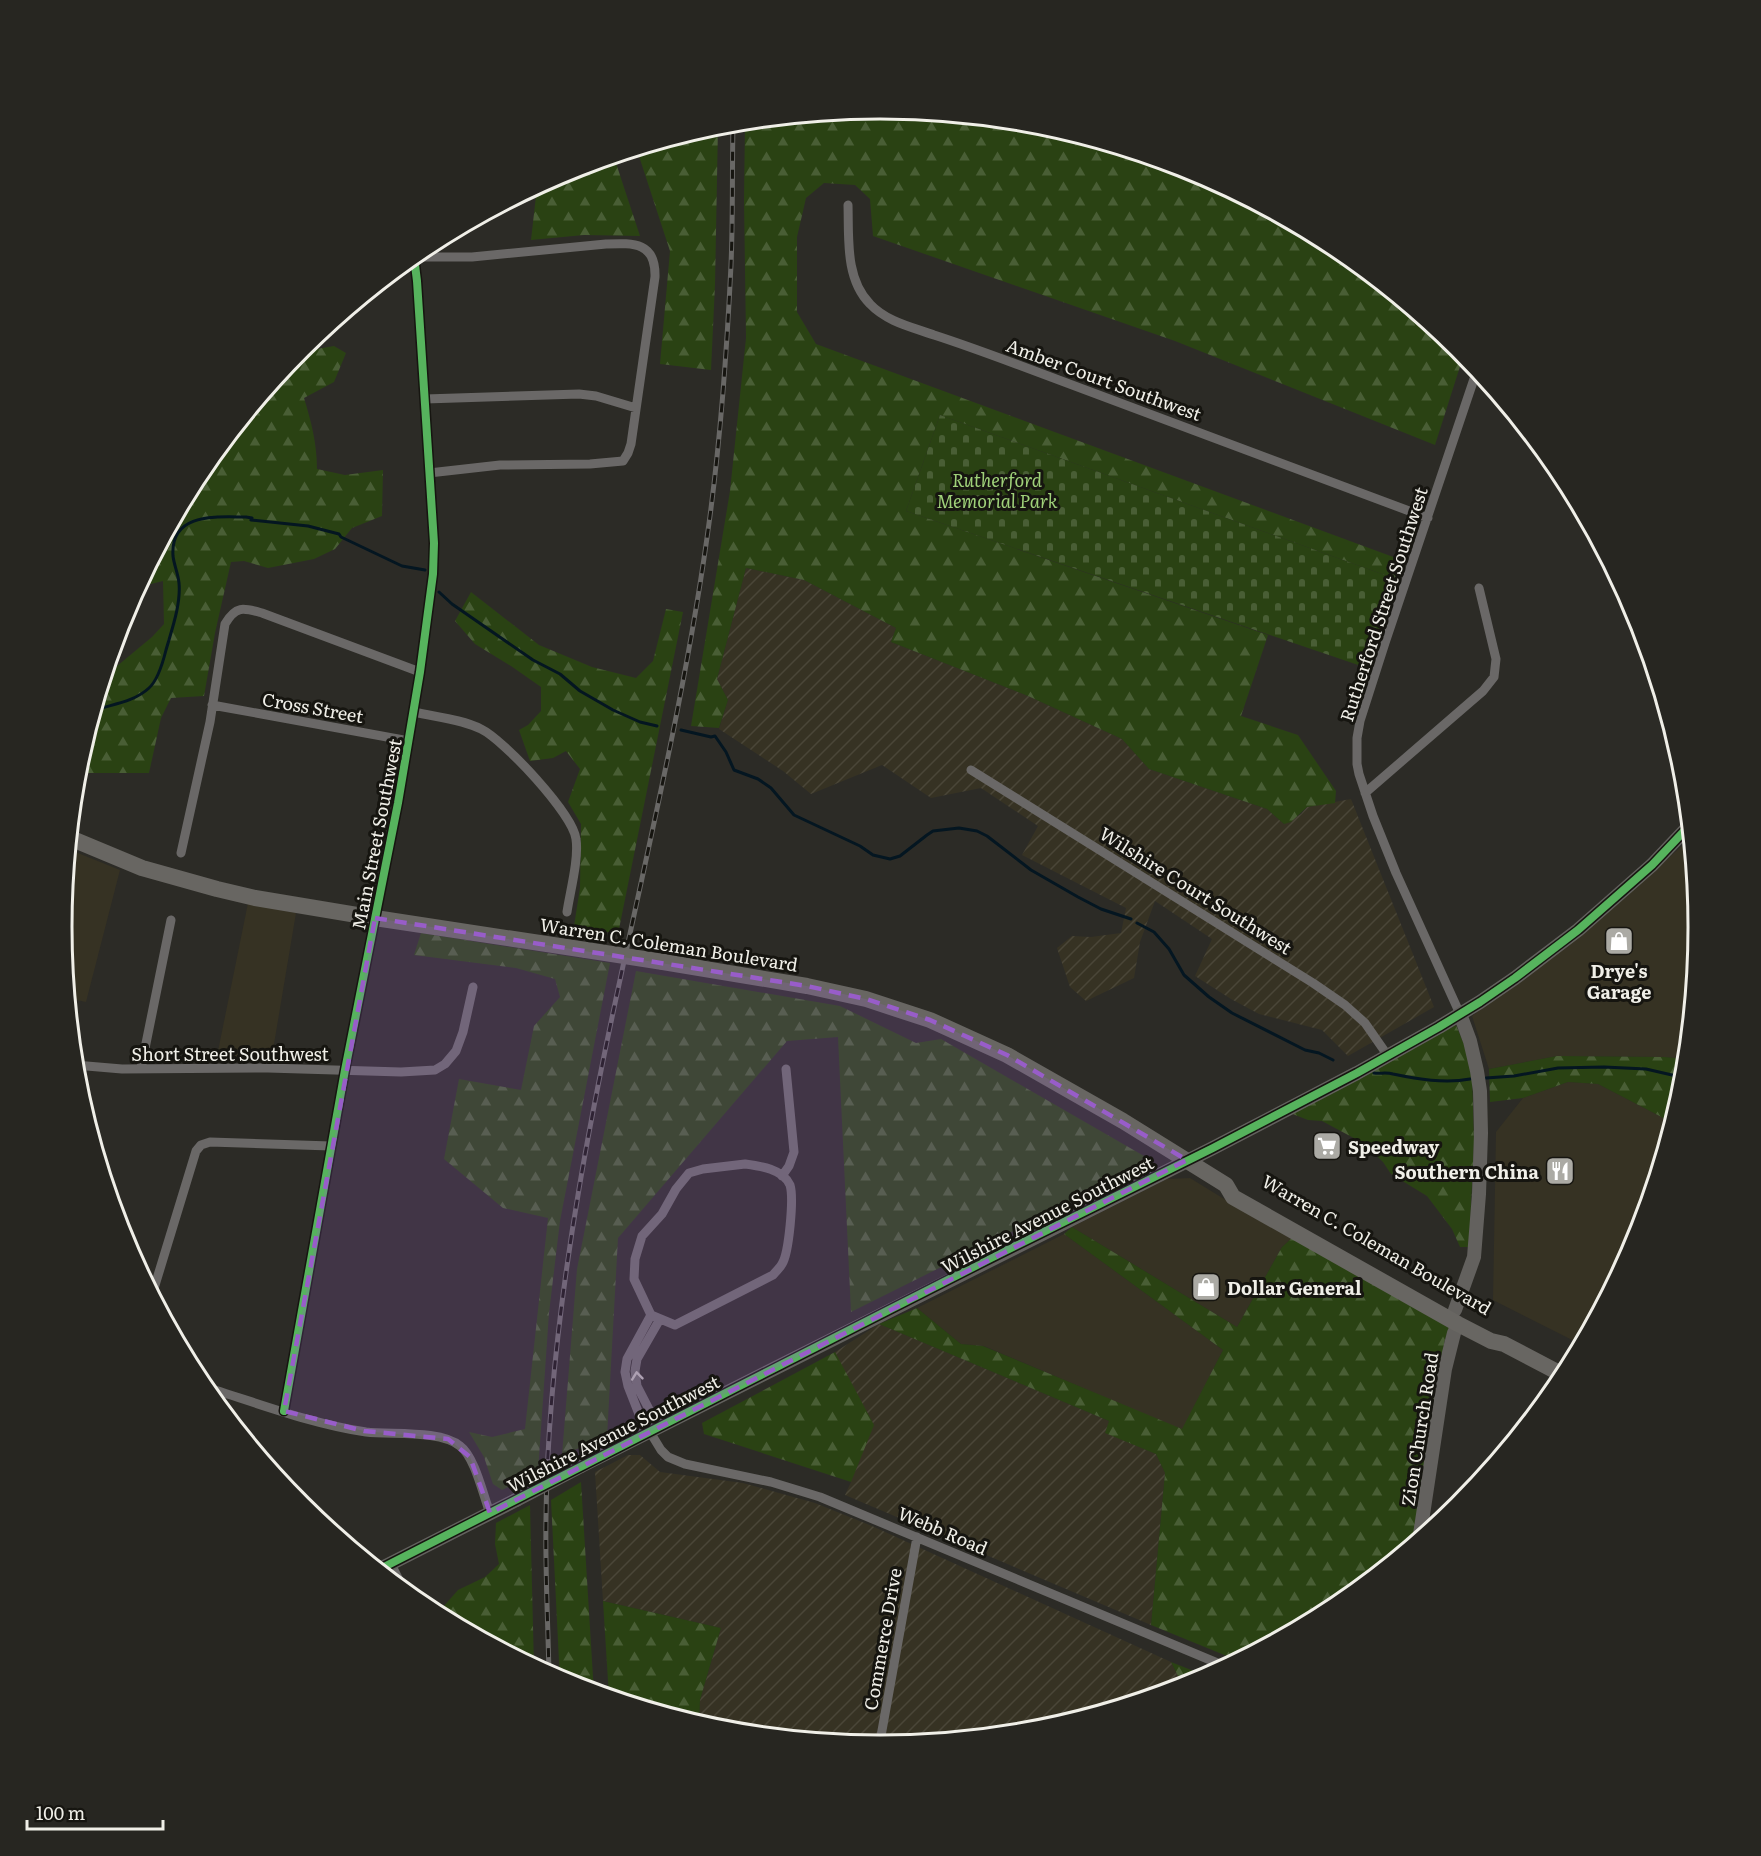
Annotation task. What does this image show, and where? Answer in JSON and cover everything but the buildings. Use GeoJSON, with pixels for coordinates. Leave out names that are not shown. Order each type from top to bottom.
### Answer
{"type":"FeatureCollection","features":[{"type":"Feature","properties":{"kind":"highway","name":"Warren C. Coleman Boulevard"},"geometry":{"type":"LineString","coordinates":[[77,841],[142,868],[217,890],[255,898],[807,986],[866,999],[930,1020],[1007,1054],[1123,1121],[1226,1185],[1238,1186],[1456,1317],[1491,1341],[1504,1344],[1556,1372]]}},
{"type":"Feature","properties":{"kind":"street","name":"Amber Court Southwest"},"geometry":{"type":"LineString","coordinates":[[848,205],[849,252],[853,274],[860,292],[869,304],[882,314],[902,324],[1027,368],[1428,518]]}},
{"type":"Feature","properties":{"kind":"street"},"geometry":{"type":"LineString","coordinates":[[429,473],[500,465],[590,464],[623,461],[631,444],[655,277],[653,256],[636,245],[606,244],[471,257],[430,257]]}},
{"type":"Feature","properties":{"kind":"street","name":"Main Street Southwest"},"geometry":{"type":"LineString","coordinates":[[284,1411],[345,1070],[409,741],[433,574],[434,543],[415,267]]}},
{"type":"Feature","properties":{"kind":"street","name":"Rutherford Street Southwest"},"geometry":{"type":"LineString","coordinates":[[1460,1014],[1396,873],[1365,793],[1357,764],[1357,738],[1360,721],[1474,380]]}},
{"type":"Feature","properties":{"kind":"street"},"geometry":{"type":"LineString","coordinates":[[425,399],[579,394],[596,396],[636,408]]}},
{"type":"Feature","properties":{"kind":"street"},"geometry":{"type":"LineString","coordinates":[[1365,793],[1484,691],[1494,677],[1496,659],[1479,588]]}},
{"type":"Feature","properties":{"kind":"street"},"geometry":{"type":"LineString","coordinates":[[181,853],[212,705],[225,624],[230,615],[238,609],[262,613],[420,672]]}},
{"type":"Feature","properties":{"kind":"street","name":"Cross Street"},"geometry":{"type":"LineString","coordinates":[[212,705],[409,741]]}},
{"type":"Feature","properties":{"kind":"street"},"geometry":{"type":"LineString","coordinates":[[414,712],[480,728],[491,735],[509,751],[560,809],[571,825],[576,840],[567,912]]}},
{"type":"Feature","properties":{"kind":"street","name":"Wilshire Court Southwest"},"geometry":{"type":"LineString","coordinates":[[971,770],[1313,983],[1345,1005],[1365,1023],[1388,1056]]}},
{"type":"Feature","properties":{"kind":"street","name":"Wilshire Avenue Southwest"},"geometry":{"type":"LineString","coordinates":[[385,1567],[1388,1056],[1460,1014],[1531,967],[1578,930],[1652,865],[1683,832]]}},
{"type":"Feature","properties":{"kind":"street"},"geometry":{"type":"LineString","coordinates":[[141,1068],[171,920]]}},
{"type":"Feature","properties":{"kind":"street","name":"Short Street Southwest"},"geometry":{"type":"LineString","coordinates":[[85,1066],[122,1069],[268,1068],[419,1072],[435,1070],[445,1064],[456,1052],[473,987]]}},
{"type":"Feature","properties":{"kind":"street","name":"Zion Church Road"},"geometry":{"type":"LineString","coordinates":[[1421,1530],[1445,1369],[1456,1317],[1474,1257],[1479,1194],[1480,1091],[1470,1041],[1460,1014]]}},
{"type":"Feature","properties":{"kind":"street"},"geometry":{"type":"LineString","coordinates":[[782,1176],[794,1152],[786,1069]]}},
{"type":"Feature","properties":{"kind":"street"},"geometry":{"type":"LineString","coordinates":[[155,1286],[195,1150],[201,1145],[210,1142],[331,1146]]}},
{"type":"Feature","properties":{"kind":"street"},"geometry":{"type":"LineString","coordinates":[[745,1164],[766,1167],[782,1176],[790,1185],[791,1212],[788,1248],[783,1263],[773,1275],[675,1325],[656,1317],[634,1279],[635,1259],[642,1236],[662,1214],[676,1189],[689,1173],[745,1164]]}},
{"type":"Feature","properties":{"kind":"street","name":"Webb Road"},"geometry":{"type":"LineString","coordinates":[[656,1317],[627,1359],[625,1372],[639,1414],[661,1450],[668,1457],[676,1461],[771,1482],[820,1497],[1217,1663]]}},
{"type":"Feature","properties":{"kind":"street"},"geometry":{"type":"LineString","coordinates":[[218,1391],[319,1422],[364,1431],[395,1435],[435,1435],[448,1439],[461,1446],[470,1457],[490,1513]]}},
{"type":"Feature","properties":{"kind":"street","name":"Commerce Drive"},"geometry":{"type":"LineString","coordinates":[[881,1736],[917,1537]]}},
{"type":"Feature","properties":{"kind":"highlighted area"},"geometry":{"type":"Polygon","coordinates":[[[375,918],[807,986],[866,999],[930,1020],[1007,1055],[1187,1160],[490,1513],[470,1457],[448,1439],[364,1431],[284,1411],[375,918]]]}},
{"type":"Feature","properties":{"kind":"shaded area"},"geometry":{"type":"Polygon","coordinates":[[[746,568],[804,580],[896,628],[891,642],[1028,696],[1122,739],[1149,769],[1267,809],[1284,824],[1301,814],[1307,807],[1351,799],[1434,1007],[1348,1056],[1322,1030],[1259,1014],[1195,976],[1212,939],[1155,901],[1140,942],[1134,978],[1086,1001],[1070,987],[1057,948],[1072,936],[1091,937],[1121,933],[1126,908],[1022,855],[1038,826],[981,788],[931,798],[882,765],[811,794],[783,771],[719,729],[728,700],[717,679],[746,568]]]}},
{"type":"Feature","properties":{"kind":"shaded area"},"geometry":{"type":"Polygon","coordinates":[[[1684,844],[1689,928],[1687,981],[1678,1058],[1557,1056],[1489,1069],[1472,1016],[1552,958],[1684,844]]]}},
{"type":"Feature","properties":{"kind":"shaded area"},"geometry":{"type":"Polygon","coordinates":[[[76,852],[120,870],[86,1002],[76,1000],[74,981],[72,928],[76,852]]]}},
{"type":"Feature","properties":{"kind":"shaded area"},"geometry":{"type":"Polygon","coordinates":[[[248,903],[296,913],[271,1062],[216,1061],[248,903]]]}},
{"type":"Feature","properties":{"kind":"shaded area"},"geometry":{"type":"Polygon","coordinates":[[[1568,1082],[1598,1084],[1665,1119],[1646,1188],[1627,1237],[1606,1286],[1575,1342],[1493,1300],[1496,1132],[1523,1098],[1568,1082]]]}},
{"type":"Feature","properties":{"kind":"shaded area"},"geometry":{"type":"Polygon","coordinates":[[[1190,1178],[1292,1238],[1282,1247],[1237,1327],[1072,1227],[1167,1179],[1190,1178]]]}},
{"type":"Feature","properties":{"kind":"shaded area"},"geometry":{"type":"Polygon","coordinates":[[[1064,1234],[1223,1350],[1182,1430],[984,1346],[961,1344],[917,1308],[1064,1234]]]}},
{"type":"Feature","properties":{"kind":"shaded area"},"geometry":{"type":"Polygon","coordinates":[[[879,1324],[1109,1421],[1106,1433],[1156,1454],[1165,1473],[1151,1625],[845,1495],[851,1482],[835,1352],[879,1324]]]}},
{"type":"Feature","properties":{"kind":"shaded area"},"geometry":{"type":"Polygon","coordinates":[[[628,1455],[640,1455],[660,1472],[743,1483],[815,1503],[872,1526],[1171,1662],[1179,1679],[1090,1709],[1038,1721],[986,1730],[933,1735],[828,1735],[775,1730],[699,1716],[700,1700],[721,1628],[603,1601],[595,1472],[628,1455]]]}},
{"type":"Feature","properties":{"kind":"green space"},"geometry":{"type":"Polygon","coordinates":[[[880,119],[986,126],[1038,135],[1140,162],[1190,181],[1285,228],[1330,256],[1373,287],[1414,320],[1452,356],[1460,365],[1435,445],[1175,341],[873,236],[870,199],[855,185],[824,183],[806,198],[797,237],[797,312],[816,344],[1396,558],[1396,579],[940,415],[906,511],[1268,635],[1241,716],[1298,735],[1336,791],[1335,803],[1307,807],[1291,822],[1284,824],[1267,809],[1149,769],[1122,739],[1028,696],[891,642],[896,628],[804,580],[746,568],[717,679],[728,700],[719,728],[691,726],[730,491],[746,338],[745,131],[828,121],[880,119]]]}},
{"type":"Feature","properties":{"kind":"green space"},"geometry":{"type":"Polygon","coordinates":[[[718,136],[711,370],[660,364],[670,251],[639,157],[718,136]]]}},
{"type":"Feature","properties":{"kind":"green space"},"geometry":{"type":"Polygon","coordinates":[[[616,164],[640,236],[584,235],[531,240],[536,197],[616,164]]]}},
{"type":"Feature","properties":{"kind":"green space"},"geometry":{"type":"Polygon","coordinates":[[[334,346],[346,353],[334,382],[304,398],[313,432],[317,469],[345,475],[383,470],[382,516],[352,528],[335,549],[314,559],[268,568],[244,561],[231,562],[204,696],[171,698],[161,718],[149,773],[87,773],[115,668],[164,624],[163,581],[149,585],[155,570],[208,479],[239,436],[273,395],[316,349],[334,346]]]}},
{"type":"Feature","properties":{"kind":"green space","name":"Rutherford Memorial Park"},"geometry":{"type":"Polygon","coordinates":[[[940,415],[1396,579],[1367,668],[906,511],[940,415]]]}},
{"type":"Feature","properties":{"kind":"green space"},"geometry":{"type":"Polygon","coordinates":[[[471,592],[539,645],[592,667],[636,678],[653,661],[666,609],[683,612],[618,934],[574,926],[580,888],[581,824],[568,802],[580,769],[566,751],[553,758],[530,761],[519,730],[528,725],[541,711],[541,687],[475,644],[455,621],[471,592]]]}},
{"type":"Feature","properties":{"kind":"green space"},"geometry":{"type":"Polygon","coordinates":[[[421,933],[610,963],[560,1221],[549,1313],[538,1472],[502,1490],[493,1484],[484,1457],[469,1432],[492,1437],[525,1429],[548,1218],[503,1208],[444,1159],[459,1079],[521,1090],[534,1026],[560,997],[555,979],[516,968],[414,955],[421,933]]]}},
{"type":"Feature","properties":{"kind":"green space"},"geometry":{"type":"Polygon","coordinates":[[[636,971],[840,1006],[916,1043],[941,1039],[1144,1156],[1136,1170],[851,1312],[838,1037],[787,1041],[618,1238],[607,1437],[562,1455],[577,1269],[636,971]]]}},
{"type":"Feature","properties":{"kind":"green space"},"geometry":{"type":"Polygon","coordinates":[[[1456,1025],[1466,1049],[1472,1073],[1474,1142],[1469,1247],[1460,1247],[1452,1229],[1427,1196],[1391,1174],[1383,1162],[1363,1143],[1322,1121],[1308,1120],[1290,1113],[1456,1025]]]}},
{"type":"Feature","properties":{"kind":"green space"},"geometry":{"type":"Polygon","coordinates":[[[1557,1056],[1678,1058],[1665,1119],[1598,1084],[1568,1082],[1523,1098],[1490,1102],[1489,1069],[1557,1056]]]}},
{"type":"Feature","properties":{"kind":"green space"},"geometry":{"type":"Polygon","coordinates":[[[1072,1227],[1237,1327],[1282,1247],[1292,1238],[1452,1327],[1445,1339],[1413,1536],[1330,1600],[1285,1628],[1229,1657],[1151,1625],[1165,1473],[1156,1454],[1105,1433],[1109,1421],[879,1324],[917,1308],[961,1344],[983,1346],[1182,1429],[1223,1350],[1064,1234],[1072,1227]]]}},
{"type":"Feature","properties":{"kind":"green space"},"geometry":{"type":"Polygon","coordinates":[[[835,1352],[874,1425],[851,1482],[704,1434],[702,1423],[835,1352]]]}},
{"type":"Feature","properties":{"kind":"green space"},"geometry":{"type":"Polygon","coordinates":[[[581,1482],[593,1684],[559,1670],[551,1500],[581,1482]]]}},
{"type":"Feature","properties":{"kind":"green space"},"geometry":{"type":"Polygon","coordinates":[[[530,1505],[534,1658],[476,1628],[443,1607],[458,1590],[485,1577],[499,1564],[495,1544],[496,1523],[530,1505]]]}},
{"type":"Feature","properties":{"kind":"green space"},"geometry":{"type":"Polygon","coordinates":[[[603,1601],[721,1628],[700,1700],[699,1716],[609,1689],[603,1601]]]}},
{"type":"Feature","properties":{"kind":"green space"},"geometry":{"type":"Polygon","coordinates":[[[1171,1662],[1196,1672],[1179,1679],[1171,1662]]]}},
{"type":"Feature","properties":{"kind":"waterway"},"geometry":{"type":"LineString","coordinates":[[103,708],[143,693],[158,676],[179,599],[179,583],[173,556],[174,542],[179,531],[187,524],[209,518],[246,517],[252,518],[251,520],[308,526],[339,534],[402,566],[425,570]]}},
{"type":"Feature","properties":{"kind":"waterway"},"geometry":{"type":"LineString","coordinates":[[439,592],[452,604],[533,660],[560,674],[580,691],[613,710],[640,722],[657,726]]}},
{"type":"Feature","properties":{"kind":"waterway"},"geometry":{"type":"LineString","coordinates":[[681,730],[715,736],[734,770],[758,779],[771,788],[794,815],[860,846],[873,855],[890,859],[900,856],[933,831],[959,828],[977,831],[987,836],[1031,870],[1078,897],[1101,909],[1131,919]]}},
{"type":"Feature","properties":{"kind":"waterway"},"geometry":{"type":"LineString","coordinates":[[1137,923],[1154,932],[1169,949],[1184,975],[1209,997],[1232,1013],[1305,1050],[1319,1053],[1333,1060]]}},
{"type":"Feature","properties":{"kind":"waterway"},"geometry":{"type":"LineString","coordinates":[[1486,1078],[1514,1076],[1558,1068],[1604,1067],[1646,1069],[1675,1076]]}},
{"type":"Feature","properties":{"kind":"waterway"},"geometry":{"type":"LineString","coordinates":[[1374,1073],[1390,1073],[1441,1081],[1470,1079]]}},
{"type":"Feature","properties":{"kind":"railway"},"geometry":{"type":"LineString","coordinates":[[549,1665],[547,1477],[552,1394],[561,1311],[572,1229],[594,1105],[682,685],[710,516],[728,328],[732,247],[733,133]]}},
{"type":"Feature","properties":{"kind":"cycle path"},"geometry":{"type":"LineString","coordinates":[[284,1411],[345,1070],[398,803],[420,672],[433,574],[434,543],[415,267]]}},
{"type":"Feature","properties":{"kind":"cycle path"},"geometry":{"type":"LineString","coordinates":[[385,1566],[991,1258],[1213,1148],[1357,1073],[1439,1027],[1515,978],[1578,930],[1652,865],[1683,832]]}},
{"type":"Feature","properties":{"kind":"place","name":"Drye's Garage"},"geometry":{"type":"Point","coordinates":[1619,941]}},
{"type":"Feature","properties":{"kind":"place","name":"Speedway"},"geometry":{"type":"Point","coordinates":[1327,1146]}},
{"type":"Feature","properties":{"kind":"place","name":"Southern China"},"geometry":{"type":"Point","coordinates":[1560,1171]}},
{"type":"Feature","properties":{"kind":"place","name":"Dollar General"},"geometry":{"type":"Point","coordinates":[1206,1287]}}]}
